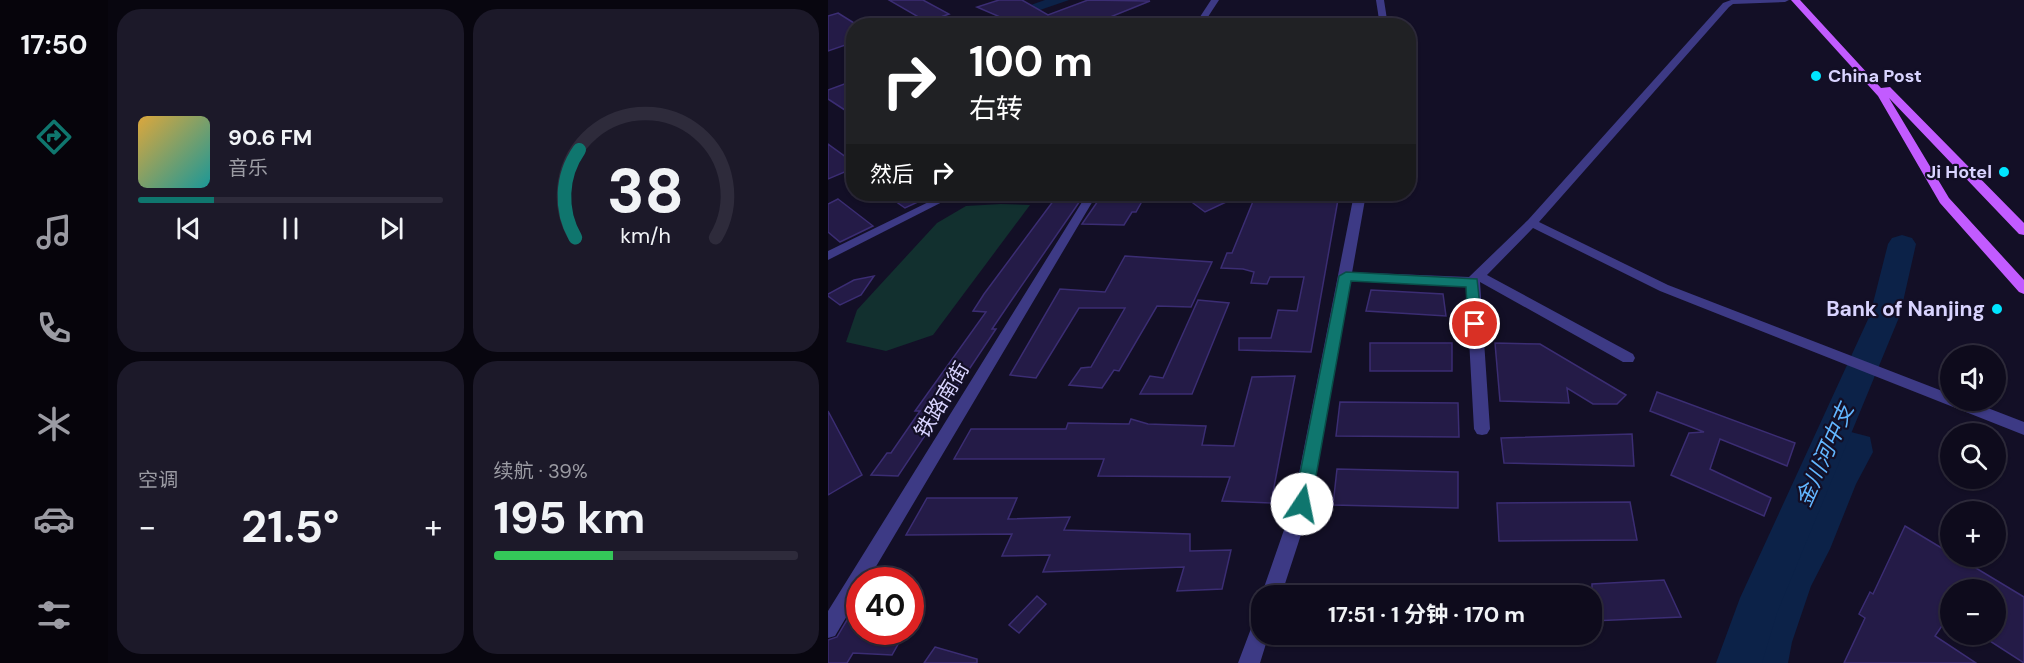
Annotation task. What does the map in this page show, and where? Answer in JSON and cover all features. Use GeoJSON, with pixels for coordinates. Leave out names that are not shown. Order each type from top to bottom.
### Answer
{"type":"FeatureCollection","features":[{"type":"Feature","properties":{"kind":"main road"},"geometry":{"type":"LineString","coordinates":[[1795,0],[1882,94],[1944,200],[2024,289]]}},
{"type":"Feature","properties":{"kind":"main road"},"geometry":{"type":"LineString","coordinates":[[1802,0],[2024,231]]}},
{"type":"Feature","properties":{"kind":"street"},"geometry":{"type":"LineString","coordinates":[[1203,18],[1215,0]]}},
{"type":"Feature","properties":{"kind":"street"},"geometry":{"type":"LineString","coordinates":[[1380,0],[1383,18]]}},
{"type":"Feature","properties":{"kind":"street"},"geometry":{"type":"LineString","coordinates":[[1482,429],[1475,279],[1532,223],[1726,5],[1732,2],[1785,0]]}},
{"type":"Feature","properties":{"kind":"street"},"geometry":{"type":"LineString","coordinates":[[828,256],[939,201]]}},
{"type":"Feature","properties":{"kind":"street","name":"铁路南街"},"geometry":{"type":"LineString","coordinates":[[828,628],[1088,201]]}},
{"type":"Feature","properties":{"kind":"street"},"geometry":{"type":"LineString","coordinates":[[1275,585],[1302,504],[1359,201]]}},
{"type":"Feature","properties":{"kind":"street"},"geometry":{"type":"LineString","coordinates":[[1532,223],[1664,288],[2024,429]]}},
{"type":"Feature","properties":{"kind":"street"},"geometry":{"type":"LineString","coordinates":[[1346,276],[1475,279],[1628,358]]}},
{"type":"Feature","properties":{"kind":"street"},"geometry":{"type":"LineString","coordinates":[[1249,663],[1255,645]]}},
{"type":"Feature","properties":{"kind":"green space"},"geometry":{"type":"Polygon","coordinates":[[[1030,205],[933,335],[886,351],[846,342],[857,310],[937,223],[966,206],[1030,205]]]}},
{"type":"Feature","properties":{"kind":"water"},"geometry":{"type":"Polygon","coordinates":[[[1045,0],[1069,0],[1016,18],[994,18],[1045,0]]]}},
{"type":"Feature","properties":{"kind":"water"},"geometry":{"type":"Polygon","coordinates":[[[1851,432],[1870,437],[1873,452],[1856,484],[1830,549],[1811,586],[1792,642],[1788,663],[1754,663],[1821,485],[1851,432]]]}},
{"type":"Feature","properties":{"kind":"building"},"geometry":{"type":"Polygon","coordinates":[[[889,0],[923,0],[949,14],[938,18],[920,18],[889,0]]]}},
{"type":"Feature","properties":{"kind":"building"},"geometry":{"type":"Polygon","coordinates":[[[999,0],[1022,0],[1048,15],[1088,0],[1150,1],[1108,18],[1002,18],[977,7],[999,0]]]}},
{"type":"Feature","properties":{"kind":"building"},"geometry":{"type":"Polygon","coordinates":[[[838,13],[846,18],[846,45],[828,51],[828,16],[838,13]]]}},
{"type":"Feature","properties":{"kind":"building"},"geometry":{"type":"Polygon","coordinates":[[[846,83],[846,111],[828,99],[828,90],[846,83]]]}},
{"type":"Feature","properties":{"kind":"building"},"geometry":{"type":"Polygon","coordinates":[[[828,144],[846,157],[846,171],[828,179],[828,144]]]}},
{"type":"Feature","properties":{"kind":"building"},"geometry":{"type":"Polygon","coordinates":[[[838,199],[873,226],[840,242],[828,232],[828,204],[838,199]]]}},
{"type":"Feature","properties":{"kind":"building"},"geometry":{"type":"Polygon","coordinates":[[[895,201],[920,201],[905,208],[895,201]]]}},
{"type":"Feature","properties":{"kind":"building"},"geometry":{"type":"Polygon","coordinates":[[[1053,201],[1080,201],[992,329],[996,329],[898,476],[871,475],[887,453],[891,453],[920,411],[915,411],[986,312],[973,311],[1053,201]]]}},
{"type":"Feature","properties":{"kind":"building"},"geometry":{"type":"Polygon","coordinates":[[[1098,201],[1142,201],[1124,225],[1082,224],[1098,201]]]}},
{"type":"Feature","properties":{"kind":"building"},"geometry":{"type":"Polygon","coordinates":[[[1190,201],[1226,202],[1205,212],[1190,201]]]}},
{"type":"Feature","properties":{"kind":"building"},"geometry":{"type":"Polygon","coordinates":[[[1253,201],[1338,201],[1311,352],[1239,350],[1239,338],[1271,338],[1278,310],[1297,311],[1304,277],[1270,277],[1267,284],[1251,283],[1254,272],[1221,268],[1227,253],[1232,253],[1253,201]]]}},
{"type":"Feature","properties":{"kind":"building"},"geometry":{"type":"Polygon","coordinates":[[[1125,256],[1212,262],[1191,307],[1157,306],[1119,371],[1114,370],[1102,388],[1069,385],[1081,368],[1091,367],[1125,308],[1079,308],[1036,378],[1010,375],[1060,289],[1105,292],[1125,256]]]}},
{"type":"Feature","properties":{"kind":"building"},"geometry":{"type":"Polygon","coordinates":[[[874,276],[861,295],[840,305],[828,296],[854,280],[874,276]]]}},
{"type":"Feature","properties":{"kind":"building"},"geometry":{"type":"Polygon","coordinates":[[[1371,290],[1443,294],[1446,316],[1366,311],[1371,290]]]}},
{"type":"Feature","properties":{"kind":"building"},"geometry":{"type":"Polygon","coordinates":[[[1198,300],[1229,303],[1192,394],[1140,394],[1150,376],[1163,378],[1198,300]]]}},
{"type":"Feature","properties":{"kind":"building"},"geometry":{"type":"Polygon","coordinates":[[[1370,343],[1452,343],[1452,371],[1370,371],[1370,343]]]}},
{"type":"Feature","properties":{"kind":"building"},"geometry":{"type":"Polygon","coordinates":[[[1495,343],[1540,344],[1626,395],[1617,404],[1593,404],[1567,388],[1569,403],[1500,401],[1495,343]]]}},
{"type":"Feature","properties":{"kind":"building"},"geometry":{"type":"Polygon","coordinates":[[[1295,376],[1271,503],[1222,501],[1230,477],[1098,476],[1104,459],[954,459],[971,429],[1066,429],[1068,423],[1129,424],[1131,419],[1148,424],[1206,426],[1202,445],[1234,446],[1252,377],[1295,376]]]}},
{"type":"Feature","properties":{"kind":"building"},"geometry":{"type":"Polygon","coordinates":[[[1657,392],[1795,443],[1787,466],[1720,439],[1710,469],[1771,498],[1764,516],[1671,475],[1689,433],[1704,432],[1650,411],[1657,392]]]}},
{"type":"Feature","properties":{"kind":"building"},"geometry":{"type":"Polygon","coordinates":[[[1340,402],[1458,403],[1459,437],[1336,436],[1340,402]]]}},
{"type":"Feature","properties":{"kind":"building"},"geometry":{"type":"Polygon","coordinates":[[[828,411],[862,475],[828,495],[828,411]]]}},
{"type":"Feature","properties":{"kind":"building"},"geometry":{"type":"Polygon","coordinates":[[[1632,434],[1634,466],[1504,463],[1501,438],[1632,434]]]}},
{"type":"Feature","properties":{"kind":"building"},"geometry":{"type":"Polygon","coordinates":[[[1337,469],[1458,472],[1458,508],[1333,505],[1337,469]]]}},
{"type":"Feature","properties":{"kind":"building"},"geometry":{"type":"Polygon","coordinates":[[[927,498],[1017,498],[1008,519],[1070,517],[1064,530],[1190,534],[1190,551],[1231,550],[1222,589],[1177,591],[1184,567],[1043,572],[1050,555],[1002,556],[1012,534],[906,535],[927,498]]]}},
{"type":"Feature","properties":{"kind":"building"},"geometry":{"type":"Polygon","coordinates":[[[1630,502],[1637,540],[1499,541],[1497,503],[1630,502]]]}},
{"type":"Feature","properties":{"kind":"building"},"geometry":{"type":"Polygon","coordinates":[[[1905,526],[1940,547],[1940,567],[1974,567],[1994,579],[1940,579],[1940,629],[1935,636],[1940,639],[1940,645],[1949,645],[1976,663],[1844,663],[1865,618],[1859,614],[1870,592],[1873,594],[1905,526]]]}},
{"type":"Feature","properties":{"kind":"building"},"geometry":{"type":"Polygon","coordinates":[[[1664,580],[1681,617],[1602,621],[1602,585],[1592,584],[1664,580]]]}},
{"type":"Feature","properties":{"kind":"building"},"geometry":{"type":"Polygon","coordinates":[[[2006,586],[2024,597],[2024,663],[1996,645],[2006,645],[2006,586]]]}},
{"type":"Feature","properties":{"kind":"building"},"geometry":{"type":"Polygon","coordinates":[[[1037,596],[1046,604],[1019,633],[1009,625],[1037,596]]]}},
{"type":"Feature","properties":{"kind":"building"},"geometry":{"type":"Polygon","coordinates":[[[846,622],[846,645],[898,645],[892,655],[853,653],[847,663],[828,663],[828,640],[837,637],[846,622]]]}},
{"type":"Feature","properties":{"kind":"building"},"geometry":{"type":"Polygon","coordinates":[[[935,647],[977,659],[977,663],[924,663],[935,647]]]}},
{"type":"Feature","properties":{"kind":"waterway","name":"金川河中支"},"geometry":{"type":"LineString","coordinates":[[1739,663],[1755,613],[1885,315],[1902,244]]}},
{"type":"Feature","properties":{"kind":"place","name":"China Post"},"geometry":{"type":"Point","coordinates":[1816,76]}},
{"type":"Feature","properties":{"kind":"place","name":"Ji Hotel"},"geometry":{"type":"Point","coordinates":[2004,172]}},
{"type":"Feature","properties":{"kind":"place","name":"Bank of Nanjing"},"geometry":{"type":"Point","coordinates":[1997,309]}},
{"type":"Feature","properties":{"kind":"route"},"geometry":{"type":"LineString","coordinates":[[1302,504],[1346,276],[1472,282],[1475,324]]}}]}
